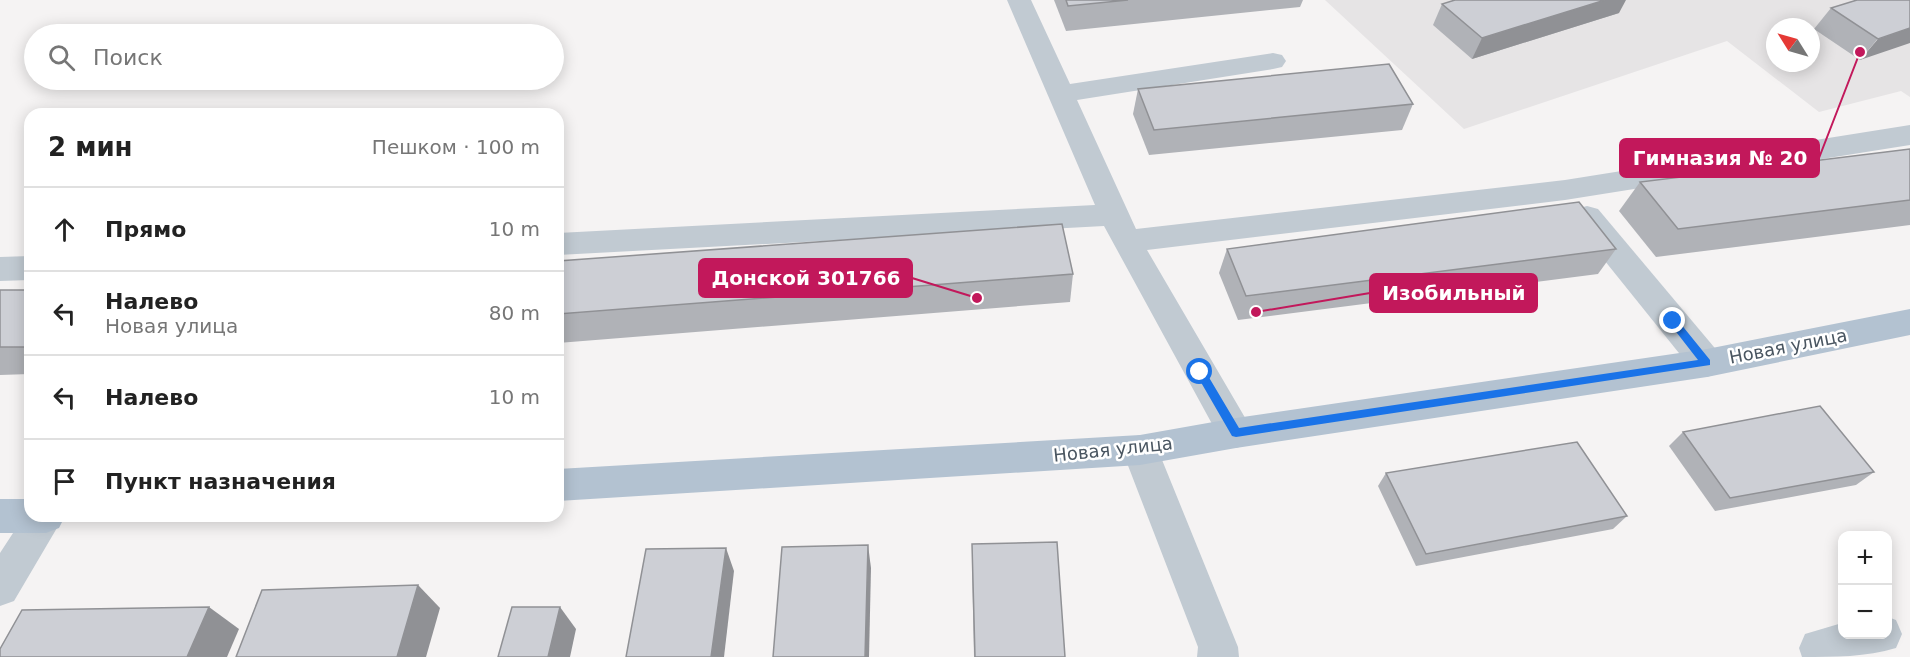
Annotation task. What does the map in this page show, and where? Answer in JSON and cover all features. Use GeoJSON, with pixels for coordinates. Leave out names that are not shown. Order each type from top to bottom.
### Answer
{"type":"FeatureCollection","features":[{"type":"Feature","properties":{"kind":"main road","name":"Новая улица"},"geometry":{"type":"LineString","coordinates":[[564,485],[1140,450],[1236,433],[1707,363],[1910,322]]}},
{"type":"Feature","properties":{"kind":"main road"},"geometry":{"type":"LineString","coordinates":[[0,516],[24,516]]}},
{"type":"Feature","properties":{"kind":"street"},"geometry":{"type":"LineString","coordinates":[[1018,0],[1120,228],[1236,433]]}},
{"type":"Feature","properties":{"kind":"street"},"geometry":{"type":"LineString","coordinates":[[1061,94],[1273,61]]}},
{"type":"Feature","properties":{"kind":"street"},"geometry":{"type":"LineString","coordinates":[[564,244],[1120,228],[1565,190],[1910,135]]}},
{"type":"Feature","properties":{"kind":"street"},"geometry":{"type":"LineString","coordinates":[[1565,190],[1707,363]]}},
{"type":"Feature","properties":{"kind":"street"},"geometry":{"type":"LineString","coordinates":[[0,269],[24,268]]}},
{"type":"Feature","properties":{"kind":"street"},"geometry":{"type":"LineString","coordinates":[[1140,450],[1218,647],[1218,657]]}},
{"type":"Feature","properties":{"kind":"street"},"geometry":{"type":"LineString","coordinates":[[0,588],[42,522]]}},
{"type":"Feature","properties":{"kind":"street"},"geometry":{"type":"LineString","coordinates":[[1892,632],[1910,628]]}},
{"type":"Feature","properties":{"kind":"street"},"geometry":{"type":"LineString","coordinates":[[1819,648],[1860,639]]}},
{"type":"Feature","properties":{"kind":"shaded area"},"geometry":{"type":"Polygon","coordinates":[[[1325,0],[1910,0],[1910,97],[1901,91],[1819,112],[1767,72],[1820,72],[1820,18],[1766,18],[1766,71],[1727,41],[1464,129],[1325,0]]]}},
{"type":"Feature","properties":{"kind":"building"},"geometry":{"type":"Polygon","coordinates":[[[1066,0],[1128,0],[1068,6],[1066,0]]]}},
{"type":"Feature","properties":{"kind":"building"},"geometry":{"type":"Polygon","coordinates":[[[1455,0],[1605,0],[1482,38],[1442,4],[1455,0]]]}},
{"type":"Feature","properties":{"kind":"building"},"geometry":{"type":"Polygon","coordinates":[[[1857,0],[1910,0],[1910,28],[1878,39],[1831,8],[1857,0]]]}},
{"type":"Feature","properties":{"kind":"building"},"geometry":{"type":"Polygon","coordinates":[[[1389,64],[1413,104],[1154,130],[1138,89],[1389,64]]]}},
{"type":"Feature","properties":{"kind":"building"},"geometry":{"type":"Polygon","coordinates":[[[1910,149],[1910,200],[1678,229],[1640,182],[1910,149]]]}},
{"type":"Feature","properties":{"kind":"building"},"geometry":{"type":"Polygon","coordinates":[[[1579,202],[1616,249],[1246,296],[1227,249],[1579,202]]]}},
{"type":"Feature","properties":{"kind":"building"},"geometry":{"type":"Polygon","coordinates":[[[1062,224],[1073,274],[564,314],[564,261],[1062,224]]]}},
{"type":"Feature","properties":{"kind":"building"},"geometry":{"type":"Polygon","coordinates":[[[0,290],[24,290],[24,347],[0,347],[0,290]]]}},
{"type":"Feature","properties":{"kind":"building"},"geometry":{"type":"Polygon","coordinates":[[[1820,406],[1874,472],[1730,498],[1683,432],[1820,406]]]}},
{"type":"Feature","properties":{"kind":"building"},"geometry":{"type":"Polygon","coordinates":[[[1577,442],[1627,516],[1426,554],[1386,473],[1577,442]]]}},
{"type":"Feature","properties":{"kind":"building"},"geometry":{"type":"Polygon","coordinates":[[[1057,542],[1065,657],[975,657],[972,544],[1057,542]]]}},
{"type":"Feature","properties":{"kind":"building"},"geometry":{"type":"Polygon","coordinates":[[[868,545],[865,657],[773,657],[782,547],[868,545]]]}},
{"type":"Feature","properties":{"kind":"building"},"geometry":{"type":"Polygon","coordinates":[[[726,548],[711,657],[626,657],[646,549],[726,548]]]}},
{"type":"Feature","properties":{"kind":"building"},"geometry":{"type":"Polygon","coordinates":[[[418,585],[397,657],[236,657],[262,590],[418,585]]]}},
{"type":"Feature","properties":{"kind":"building"},"geometry":{"type":"Polygon","coordinates":[[[209,607],[187,657],[0,657],[0,649],[22,610],[209,607]]]}},
{"type":"Feature","properties":{"kind":"building"},"geometry":{"type":"Polygon","coordinates":[[[512,607],[560,607],[548,657],[498,657],[512,607]]]}},
{"type":"Feature","properties":{"kind":"place","name":"Гимназия № 20"},"geometry":{"type":"Point","coordinates":[1860,52]}},
{"type":"Feature","properties":{"kind":"place","name":"Донской 301766"},"geometry":{"type":"Point","coordinates":[977,298]}},
{"type":"Feature","properties":{"kind":"place","name":"Изобильный"},"geometry":{"type":"Point","coordinates":[1256,312]}},
{"type":"Feature","properties":{"kind":"route"},"geometry":{"type":"LineString","coordinates":[[1200,372],[1236,433],[1707,363],[1673,321]]}}]}
